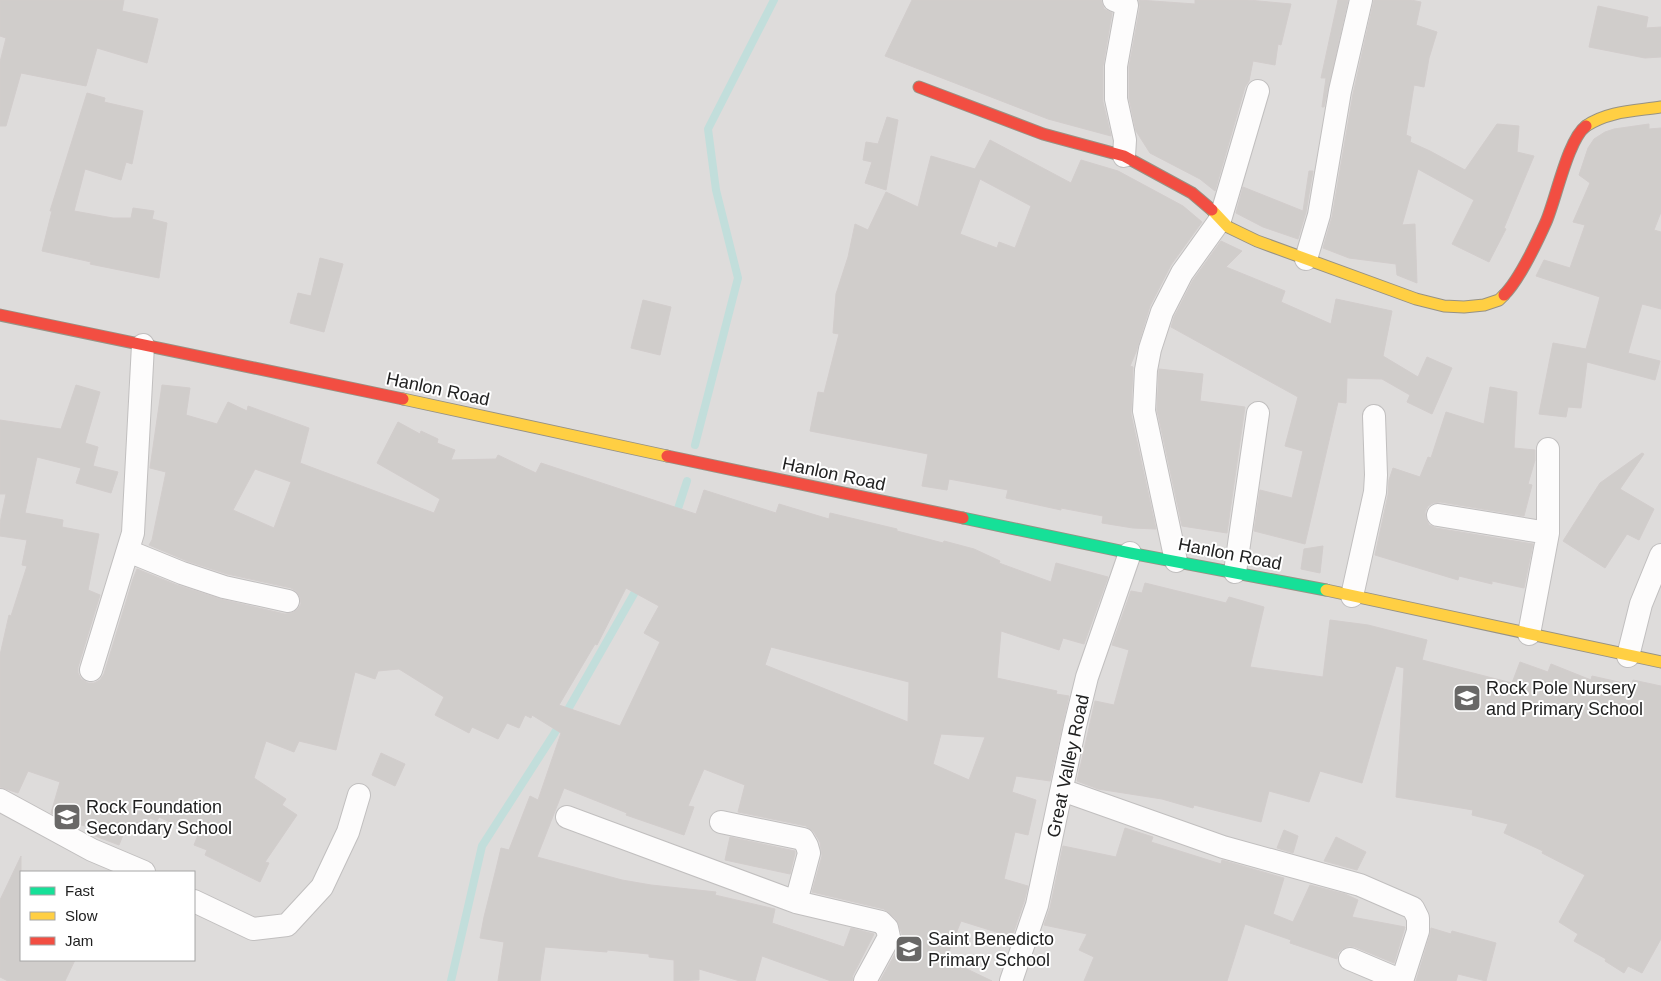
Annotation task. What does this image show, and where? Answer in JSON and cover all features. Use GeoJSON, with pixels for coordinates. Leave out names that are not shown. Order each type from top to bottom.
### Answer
{"type":"FeatureCollection","features":[{"type":"Feature","properties":{"kind":"main road"},"geometry":{"type":"LineString","coordinates":[[919,87],[1043,134],[1124,156],[1192,193],[1220,220],[1236,231],[1257,241],[1381,287],[1444,306],[1484,305],[1499,300],[1512,286],[1546,222],[1574,141],[1583,128],[1598,118],[1611,114],[1661,108]]}},
{"type":"Feature","properties":{"kind":"main road","name":"Hanlon Road"},"geometry":{"type":"LineString","coordinates":[[0,315],[272,371],[751,474],[1352,596],[1661,662]]}},
{"type":"Feature","properties":{"kind":"street"},"geometry":{"type":"LineString","coordinates":[[1114,0],[1127,5],[1116,66],[1116,99],[1125,140],[1124,156]]}},
{"type":"Feature","properties":{"kind":"street"},"geometry":{"type":"LineString","coordinates":[[1306,259],[1319,215],[1340,92],[1361,0]]}},
{"type":"Feature","properties":{"kind":"street"},"geometry":{"type":"LineString","coordinates":[[1176,561],[1144,411],[1146,370],[1150,349],[1162,312],[1182,273],[1220,220],[1258,91]]}},
{"type":"Feature","properties":{"kind":"street"},"geometry":{"type":"LineString","coordinates":[[91,670],[128,550],[134,522],[143,344]]}},
{"type":"Feature","properties":{"kind":"street"},"geometry":{"type":"LineString","coordinates":[[1235,572],[1258,413]]}},
{"type":"Feature","properties":{"kind":"street"},"geometry":{"type":"LineString","coordinates":[[1352,596],[1375,492],[1374,416]]}},
{"type":"Feature","properties":{"kind":"street"},"geometry":{"type":"LineString","coordinates":[[1529,634],[1548,533],[1548,449]]}},
{"type":"Feature","properties":{"kind":"street"},"geometry":{"type":"LineString","coordinates":[[1438,515],[1548,533]]}},
{"type":"Feature","properties":{"kind":"street"},"geometry":{"type":"LineString","coordinates":[[128,550],[182,573],[224,587],[288,601]]}},
{"type":"Feature","properties":{"kind":"street","name":"Great Valley Road"},"geometry":{"type":"LineString","coordinates":[[1010,981],[1037,905],[1087,677],[1130,552]]}},
{"type":"Feature","properties":{"kind":"street"},"geometry":{"type":"LineString","coordinates":[[1628,656],[1641,604],[1661,555]]}},
{"type":"Feature","properties":{"kind":"street"},"geometry":{"type":"LineString","coordinates":[[1062,790],[1223,847],[1360,885],[1413,908],[1418,918],[1418,931],[1402,981],[1350,959]]}},
{"type":"Feature","properties":{"kind":"street"},"geometry":{"type":"LineString","coordinates":[[195,902],[253,929],[287,925],[322,888],[348,832],[359,795]]}},
{"type":"Feature","properties":{"kind":"street"},"geometry":{"type":"LineString","coordinates":[[0,800],[92,850],[142,871]]}},
{"type":"Feature","properties":{"kind":"street"},"geometry":{"type":"LineString","coordinates":[[567,817],[796,902],[881,922],[887,928],[889,937],[865,981]]}},
{"type":"Feature","properties":{"kind":"street"},"geometry":{"type":"LineString","coordinates":[[721,822],[803,839],[808,846],[809,853],[796,902]]}},
{"type":"Feature","properties":{"kind":"shaded area"},"geometry":{"type":"Polygon","coordinates":[[[0,0],[1661,0],[1661,981],[0,981],[0,0]]]}},
{"type":"Feature","properties":{"kind":"building"},"geometry":{"type":"Polygon","coordinates":[[[0,0],[124,0],[122,11],[158,19],[147,63],[97,48],[86,86],[21,73],[6,126],[0,126],[0,62],[6,38],[0,36],[0,0]]]}},
{"type":"Feature","properties":{"kind":"building"},"geometry":{"type":"Polygon","coordinates":[[[912,0],[1101,0],[1104,9],[1112,13],[1103,66],[1103,102],[1111,136],[1048,119],[885,56],[912,0]]]}},
{"type":"Feature","properties":{"kind":"building"},"geometry":{"type":"Polygon","coordinates":[[[1139,0],[1195,4],[1195,0],[1248,0],[1291,4],[1281,45],[1278,44],[1275,65],[1253,61],[1249,81],[1245,87],[1215,191],[1200,179],[1150,153],[1136,131],[1129,98],[1129,67],[1140,7],[1139,0]]]}},
{"type":"Feature","properties":{"kind":"building"},"geometry":{"type":"Polygon","coordinates":[[[1338,0],[1348,0],[1324,107],[1322,107],[1326,78],[1321,78],[1338,0]]]}},
{"type":"Feature","properties":{"kind":"building"},"geometry":{"type":"Polygon","coordinates":[[[1374,0],[1411,0],[1421,2],[1416,25],[1437,32],[1429,58],[1424,87],[1414,85],[1406,135],[1411,137],[1410,142],[1465,170],[1497,124],[1519,126],[1517,152],[1534,156],[1504,228],[1506,229],[1489,262],[1452,244],[1474,200],[1418,169],[1402,225],[1415,224],[1417,283],[1397,275],[1396,264],[1349,258],[1323,248],[1332,217],[1353,94],[1374,0]]]}},
{"type":"Feature","properties":{"kind":"building"},"geometry":{"type":"Polygon","coordinates":[[[1598,6],[1648,17],[1646,28],[1661,27],[1661,57],[1645,58],[1589,47],[1598,6]]]}},
{"type":"Feature","properties":{"kind":"building"},"geometry":{"type":"Polygon","coordinates":[[[87,93],[105,98],[104,102],[143,111],[132,164],[126,162],[121,180],[85,169],[74,211],[113,218],[131,218],[133,208],[154,211],[152,219],[167,223],[159,278],[90,264],[91,262],[42,251],[52,211],[50,211],[87,93]]]}},
{"type":"Feature","properties":{"kind":"building"},"geometry":{"type":"Polygon","coordinates":[[[887,117],[898,120],[886,190],[865,183],[872,162],[863,160],[866,142],[878,144],[887,117]]]}},
{"type":"Feature","properties":{"kind":"building"},"geometry":{"type":"Polygon","coordinates":[[[1649,124],[1649,129],[1661,128],[1661,212],[1654,230],[1661,232],[1661,309],[1642,304],[1628,353],[1660,361],[1655,380],[1587,362],[1581,408],[1568,407],[1566,417],[1539,414],[1553,343],[1586,349],[1600,297],[1536,276],[1544,260],[1570,268],[1585,225],[1573,222],[1590,183],[1579,175],[1588,148],[1594,139],[1614,129],[1649,124]]]}},
{"type":"Feature","properties":{"kind":"building"},"geometry":{"type":"Polygon","coordinates":[[[990,140],[1071,183],[1081,160],[1118,171],[1183,206],[1202,222],[1171,265],[1150,306],[1130,366],[1133,367],[1131,414],[1156,529],[1133,528],[1102,523],[1103,516],[1061,508],[1061,510],[1006,498],[1008,490],[949,479],[947,490],[922,486],[928,454],[810,431],[818,392],[824,393],[839,334],[833,333],[836,294],[848,257],[855,224],[868,230],[886,192],[918,207],[931,156],[975,169],[990,140]],[[980,179],[960,234],[997,248],[999,242],[1015,248],[1031,206],[980,179]]]}},
{"type":"Feature","properties":{"kind":"building"},"geometry":{"type":"Polygon","coordinates":[[[1309,171],[1313,171],[1306,212],[1298,239],[1263,227],[1236,213],[1243,187],[1303,211],[1309,171]]]}},
{"type":"Feature","properties":{"kind":"building"},"geometry":{"type":"Polygon","coordinates":[[[1221,241],[1242,251],[1226,267],[1285,291],[1281,302],[1331,324],[1336,299],[1392,311],[1383,356],[1418,377],[1427,357],[1452,368],[1432,414],[1407,402],[1410,395],[1382,379],[1347,378],[1346,403],[1338,402],[1305,544],[1254,531],[1260,490],[1292,498],[1303,451],[1285,446],[1298,397],[1171,327],[1174,317],[1193,280],[1221,241]]]}},
{"type":"Feature","properties":{"kind":"building"},"geometry":{"type":"Polygon","coordinates":[[[320,258],[343,264],[324,332],[290,323],[298,293],[311,296],[320,258]]]}},
{"type":"Feature","properties":{"kind":"building"},"geometry":{"type":"Polygon","coordinates":[[[643,300],[671,307],[660,355],[631,348],[643,300]]]}},
{"type":"Feature","properties":{"kind":"building"},"geometry":{"type":"Polygon","coordinates":[[[1159,369],[1203,374],[1200,401],[1245,407],[1227,533],[1182,526],[1157,410],[1159,369]]]}},
{"type":"Feature","properties":{"kind":"building"},"geometry":{"type":"Polygon","coordinates":[[[76,385],[100,392],[85,443],[98,447],[93,466],[118,472],[111,493],[76,483],[81,468],[37,457],[25,513],[63,520],[62,527],[99,534],[88,590],[100,595],[78,667],[81,679],[88,683],[100,680],[104,674],[137,569],[220,599],[285,614],[292,613],[301,604],[300,597],[291,588],[227,574],[187,561],[149,545],[152,540],[166,472],[150,468],[162,385],[190,388],[186,415],[217,424],[228,402],[247,411],[248,406],[309,428],[300,463],[434,513],[440,499],[377,463],[398,422],[420,434],[421,431],[438,439],[437,443],[455,450],[451,460],[496,459],[498,455],[536,473],[541,463],[696,514],[704,490],[776,513],[779,504],[829,519],[830,513],[897,529],[897,531],[943,543],[944,541],[974,549],[1000,561],[999,563],[1051,582],[1056,563],[1108,577],[1084,644],[1063,638],[1059,650],[1001,631],[997,678],[1057,691],[1056,694],[1069,696],[1050,781],[1016,776],[1012,792],[1036,800],[1028,835],[1015,832],[1004,879],[1028,886],[1012,937],[961,921],[946,959],[992,981],[880,981],[901,943],[902,934],[896,919],[884,909],[812,892],[822,856],[820,842],[814,832],[806,826],[738,812],[745,785],[704,769],[688,806],[694,807],[684,835],[626,815],[627,813],[564,788],[537,857],[622,880],[716,892],[715,895],[775,909],[772,923],[844,947],[851,928],[874,934],[853,975],[852,981],[831,981],[762,956],[755,981],[740,981],[699,969],[699,980],[674,981],[674,960],[649,957],[649,954],[545,947],[540,981],[498,981],[504,942],[480,938],[501,848],[509,850],[530,796],[538,800],[561,733],[532,715],[531,718],[525,715],[519,728],[507,723],[498,739],[472,727],[469,733],[435,715],[444,697],[399,669],[378,671],[375,679],[355,672],[336,750],[299,741],[294,752],[266,741],[254,778],[286,799],[282,805],[297,815],[265,862],[269,863],[260,882],[205,855],[207,850],[194,845],[198,835],[159,817],[157,821],[150,818],[144,832],[127,825],[119,845],[90,834],[92,828],[67,821],[51,813],[60,782],[28,771],[18,793],[0,787],[0,655],[9,615],[11,616],[27,566],[22,565],[27,540],[0,536],[0,523],[6,494],[0,494],[0,420],[61,429],[76,385]],[[255,469],[233,510],[274,528],[291,482],[255,469]],[[626,588],[597,645],[595,644],[559,705],[620,726],[660,642],[644,633],[659,606],[626,588]],[[771,647],[765,665],[908,722],[909,682],[771,647]],[[941,734],[933,764],[969,780],[985,737],[941,734]]]}},
{"type":"Feature","properties":{"kind":"building"},"geometry":{"type":"Polygon","coordinates":[[[1490,387],[1517,392],[1514,448],[1535,450],[1535,460],[1528,484],[1532,485],[1524,516],[1440,502],[1428,506],[1425,512],[1426,519],[1429,525],[1436,528],[1533,544],[1524,588],[1492,581],[1492,584],[1459,576],[1458,580],[1375,555],[1393,468],[1420,477],[1428,457],[1431,458],[1446,412],[1484,424],[1490,387]]]}},
{"type":"Feature","properties":{"kind":"building"},"geometry":{"type":"Polygon","coordinates":[[[1642,453],[1644,454],[1620,489],[1654,509],[1639,540],[1627,534],[1605,568],[1563,541],[1600,483],[1642,453]]]}},
{"type":"Feature","properties":{"kind":"building"},"geometry":{"type":"Polygon","coordinates":[[[1323,546],[1320,573],[1301,569],[1304,549],[1323,546]]]}},
{"type":"Feature","properties":{"kind":"building"},"geometry":{"type":"Polygon","coordinates":[[[1145,583],[1226,603],[1229,597],[1264,607],[1250,667],[1323,677],[1330,620],[1368,625],[1427,640],[1422,660],[1512,683],[1520,662],[1548,672],[1551,664],[1591,680],[1592,676],[1632,685],[1633,680],[1661,686],[1661,939],[1642,973],[1628,966],[1624,973],[1605,961],[1606,959],[1574,941],[1578,934],[1559,922],[1585,875],[1542,853],[1543,851],[1504,833],[1508,824],[1472,815],[1473,810],[1396,797],[1404,668],[1396,666],[1362,783],[1320,771],[1309,802],[1269,791],[1261,822],[1194,805],[1193,808],[1162,799],[1098,789],[1077,781],[1095,701],[1114,705],[1129,650],[1112,645],[1131,591],[1142,593],[1145,583]]]}},
{"type":"Feature","properties":{"kind":"building"},"geometry":{"type":"Polygon","coordinates":[[[381,753],[405,764],[395,786],[372,775],[381,753]]]}},
{"type":"Feature","properties":{"kind":"building"},"geometry":{"type":"Polygon","coordinates":[[[1125,828],[1153,837],[1151,842],[1221,864],[1222,860],[1284,878],[1273,914],[1293,922],[1310,885],[1345,894],[1358,900],[1352,917],[1405,927],[1394,963],[1349,946],[1338,953],[1337,959],[1290,943],[1291,940],[1245,924],[1227,981],[1084,981],[1094,957],[1079,950],[1087,934],[1044,925],[1050,908],[1063,846],[1116,857],[1125,828]]]}},
{"type":"Feature","properties":{"kind":"building"},"geometry":{"type":"Polygon","coordinates":[[[1284,830],[1298,836],[1293,853],[1277,848],[1284,830]]]}},
{"type":"Feature","properties":{"kind":"building"},"geometry":{"type":"Polygon","coordinates":[[[730,837],[795,851],[790,874],[725,860],[730,837]]]}},
{"type":"Feature","properties":{"kind":"building"},"geometry":{"type":"Polygon","coordinates":[[[1336,837],[1366,852],[1357,870],[1324,861],[1336,837]]]}},
{"type":"Feature","properties":{"kind":"building"},"geometry":{"type":"Polygon","coordinates":[[[21,856],[20,961],[75,961],[65,981],[8,981],[0,977],[0,900],[21,856]]]}},
{"type":"Feature","properties":{"kind":"building"},"geometry":{"type":"Polygon","coordinates":[[[1431,928],[1451,934],[1452,931],[1496,943],[1486,981],[1458,974],[1456,981],[1416,981],[1431,928]]]}},
{"type":"Feature","properties":{"kind":"waterway"},"geometry":{"type":"LineString","coordinates":[[695,445],[738,278],[716,190],[708,129],[774,0]]}},
{"type":"Feature","properties":{"kind":"waterway"},"geometry":{"type":"LineString","coordinates":[[675,518],[687,481]]}},
{"type":"Feature","properties":{"kind":"waterway"},"geometry":{"type":"LineString","coordinates":[[451,981],[482,846],[554,734],[639,585]]}},
{"type":"Feature","properties":{"kind":"traffic: fast"},"geometry":{"type":"LineString","coordinates":[[963,518],[1130,553],[1326,590]]}},
{"type":"Feature","properties":{"kind":"traffic: slow"},"geometry":{"type":"LineString","coordinates":[[1586,126],[1613,114],[1661,107]]}},
{"type":"Feature","properties":{"kind":"traffic: slow"},"geometry":{"type":"LineString","coordinates":[[1212,210],[1228,227],[1257,241],[1416,299],[1444,306],[1464,307],[1484,305],[1499,300],[1504,295]]}},
{"type":"Feature","properties":{"kind":"traffic: slow"},"geometry":{"type":"LineString","coordinates":[[403,399],[667,456]]}},
{"type":"Feature","properties":{"kind":"traffic: slow"},"geometry":{"type":"LineString","coordinates":[[1326,590],[1661,662]]}},
{"type":"Feature","properties":{"kind":"traffic: jam"},"geometry":{"type":"LineString","coordinates":[[919,87],[1043,134],[1124,156],[1192,193],[1212,210]]}},
{"type":"Feature","properties":{"kind":"traffic: jam"},"geometry":{"type":"LineString","coordinates":[[1504,295],[1522,271],[1538,240],[1550,212],[1568,156],[1574,143],[1586,126]]}},
{"type":"Feature","properties":{"kind":"traffic: jam"},"geometry":{"type":"LineString","coordinates":[[0,315],[403,399]]}},
{"type":"Feature","properties":{"kind":"traffic: jam"},"geometry":{"type":"LineString","coordinates":[[667,456],[963,518]]}},
{"type":"Feature","properties":{"kind":"place","name":"Rock Pole Nursery and Primary School"},"geometry":{"type":"Point","coordinates":[1467,698]}},
{"type":"Feature","properties":{"kind":"place","name":"Rock Foundation Secondary School"},"geometry":{"type":"Point","coordinates":[67,817]}},
{"type":"Feature","properties":{"kind":"place","name":"Saint Benedicto Primary School"},"geometry":{"type":"Point","coordinates":[909,949]}}]}
